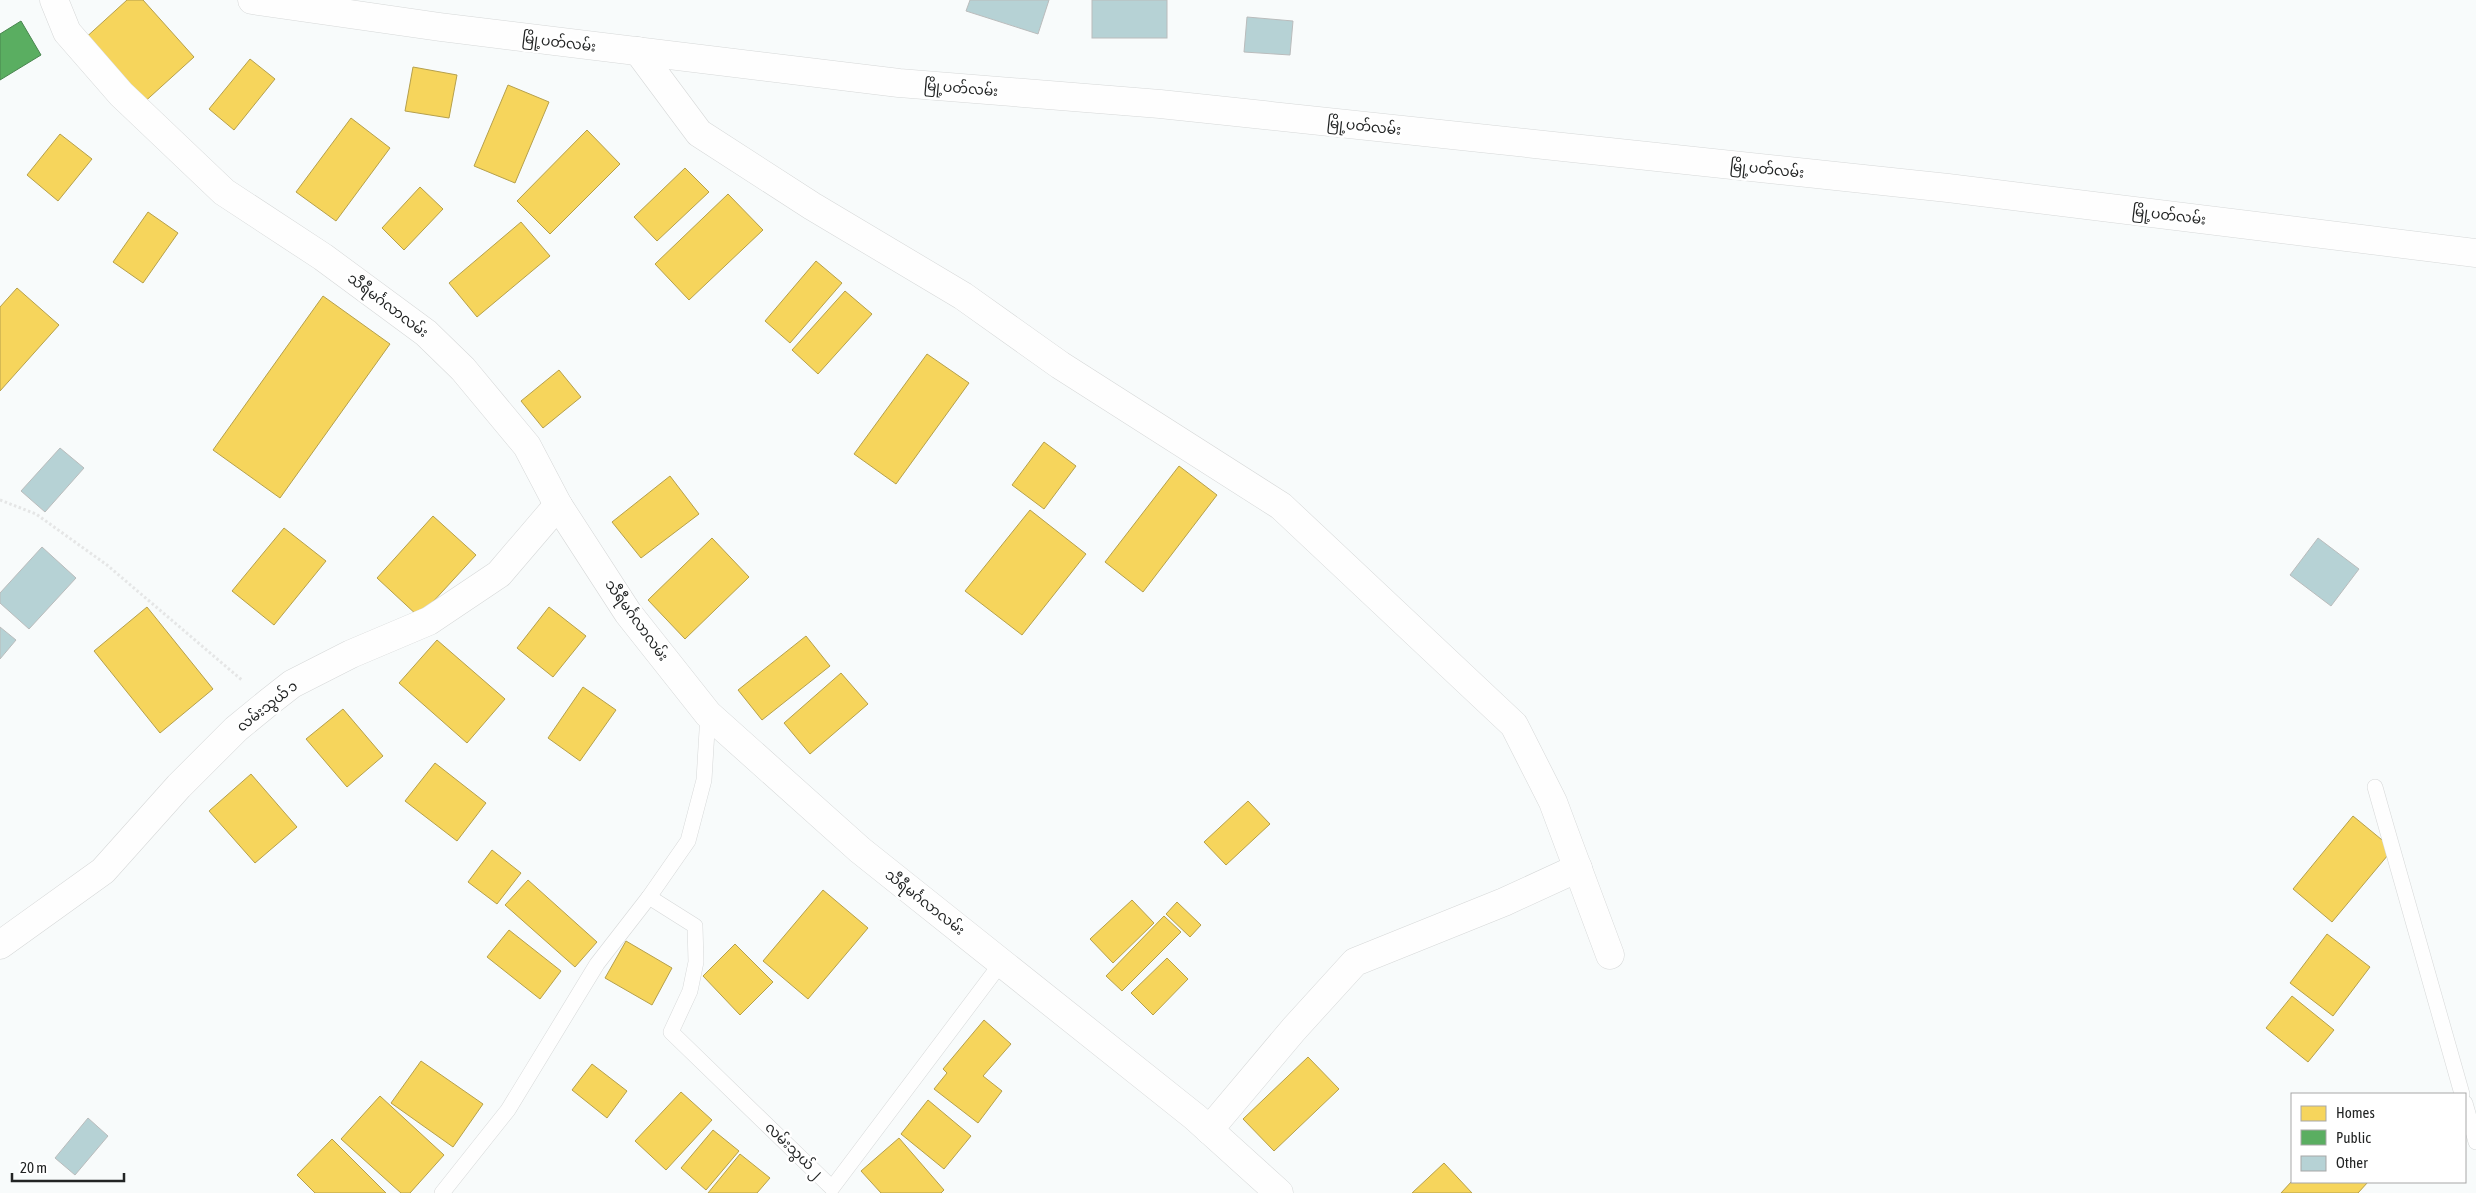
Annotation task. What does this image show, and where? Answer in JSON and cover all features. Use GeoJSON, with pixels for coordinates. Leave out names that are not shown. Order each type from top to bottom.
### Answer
{"type":"FeatureCollection","features":[{"type":"Feature","properties":{"kind":"main road","name":"သီရီမင်္ဂလာလမ်း"},"geometry":{"type":"LineString","coordinates":[[54,0],[67,32],[121,94],[224,192],[323,256],[418,327],[463,369],[527,446],[558,505],[628,613],[708,714],[860,850],[1002,962],[1209,1130],[1279,1193]]}},
{"type":"Feature","properties":{"kind":"main road","name":"မြို့ပတ်လမ်း"},"geometry":{"type":"LineString","coordinates":[[252,0],[440,27],[899,83],[1160,104],[1938,187],[2476,253]]}},
{"type":"Feature","properties":{"kind":"main road"},"geometry":{"type":"LineString","coordinates":[[638,51],[699,133],[812,206],[963,296],[1060,365],[1281,506],[1514,725],[1553,802],[1610,955]]}},
{"type":"Feature","properties":{"kind":"main road","name":"လမ်းသွယ် ၁"},"geometry":{"type":"LineString","coordinates":[[0,945],[102,871],[179,786],[236,730],[269,702],[292,684],[350,654],[429,621],[499,574],[558,505]]}},
{"type":"Feature","properties":{"kind":"main road"},"geometry":{"type":"LineString","coordinates":[[1209,1130],[1294,1029],[1355,962],[1504,902],[1578,868]]}},
{"type":"Feature","properties":{"kind":"lane"},"geometry":{"type":"LineString","coordinates":[[442,1193],[508,1110],[597,964],[649,897],[688,841],[704,780],[708,714]]}},
{"type":"Feature","properties":{"kind":"lane"},"geometry":{"type":"LineString","coordinates":[[2375,787],[2462,1093]]}},
{"type":"Feature","properties":{"kind":"lane","name":"လမ်းသွယ် ၂"},"geometry":{"type":"LineString","coordinates":[[649,897],[695,926],[696,962],[690,991],[671,1032],[832,1188],[1002,962]]}},
{"type":"Feature","properties":{"kind":"lane"},"geometry":{"type":"LineString","coordinates":[[2466,1107],[2476,1142]]}},
{"type":"Feature","properties":{"kind":"path"},"geometry":{"type":"LineString","coordinates":[[0,500],[36,514],[107,565],[269,702]]}},
{"type":"Feature","properties":{"kind":"building: Homes"},"geometry":{"type":"Polygon","coordinates":[[[127,0],[143,0],[194,57],[140,106],[82,41],[127,0]]]}},
{"type":"Feature","properties":{"kind":"building: Homes"},"geometry":{"type":"Polygon","coordinates":[[[250,59],[275,79],[234,130],[209,109],[250,59]]]}},
{"type":"Feature","properties":{"kind":"building: Homes"},"geometry":{"type":"Polygon","coordinates":[[[413,67],[457,75],[449,118],[405,111],[413,67]]]}},
{"type":"Feature","properties":{"kind":"building: Homes"},"geometry":{"type":"Polygon","coordinates":[[[508,85],[549,102],[515,183],[474,166],[508,85]]]}},
{"type":"Feature","properties":{"kind":"building: Homes"},"geometry":{"type":"Polygon","coordinates":[[[351,118],[390,148],[336,221],[296,192],[351,118]]]}},
{"type":"Feature","properties":{"kind":"building: Homes"},"geometry":{"type":"Polygon","coordinates":[[[587,130],[620,164],[550,234],[517,201],[587,130]]]}},
{"type":"Feature","properties":{"kind":"building: Homes"},"geometry":{"type":"Polygon","coordinates":[[[60,134],[92,159],[58,201],[27,175],[60,134]]]}},
{"type":"Feature","properties":{"kind":"building: Homes"},"geometry":{"type":"Polygon","coordinates":[[[685,168],[709,192],[657,241],[634,217],[685,168]]]}},
{"type":"Feature","properties":{"kind":"building: Homes"},"geometry":{"type":"Polygon","coordinates":[[[420,187],[443,209],[404,250],[382,228],[420,187]]]}},
{"type":"Feature","properties":{"kind":"building: Homes"},"geometry":{"type":"Polygon","coordinates":[[[728,194],[763,230],[689,300],[655,264],[728,194]]]}},
{"type":"Feature","properties":{"kind":"building: Homes"},"geometry":{"type":"Polygon","coordinates":[[[148,212],[178,233],[143,283],[113,262],[148,212]]]}},
{"type":"Feature","properties":{"kind":"building: Homes"},"geometry":{"type":"Polygon","coordinates":[[[521,222],[550,256],[477,317],[449,283],[521,222]]]}},
{"type":"Feature","properties":{"kind":"building: Homes"},"geometry":{"type":"Polygon","coordinates":[[[816,261],[842,283],[790,343],[765,321],[816,261]]]}},
{"type":"Feature","properties":{"kind":"building: Homes"},"geometry":{"type":"Polygon","coordinates":[[[17,288],[59,325],[0,391],[0,307],[17,288]]]}},
{"type":"Feature","properties":{"kind":"building: Homes"},"geometry":{"type":"Polygon","coordinates":[[[845,291],[872,314],[818,374],[792,350],[845,291]]]}},
{"type":"Feature","properties":{"kind":"building: Homes"},"geometry":{"type":"Polygon","coordinates":[[[323,296],[390,344],[280,498],[213,450],[323,296]]]}},
{"type":"Feature","properties":{"kind":"building: Homes"},"geometry":{"type":"Polygon","coordinates":[[[927,354],[969,383],[896,484],[854,454],[927,354]]]}},
{"type":"Feature","properties":{"kind":"building: Homes"},"geometry":{"type":"Polygon","coordinates":[[[559,370],[581,397],[543,428],[521,401],[559,370]]]}},
{"type":"Feature","properties":{"kind":"building: Homes"},"geometry":{"type":"Polygon","coordinates":[[[1044,442],[1076,466],[1044,509],[1012,485],[1044,442]]]}},
{"type":"Feature","properties":{"kind":"building: Homes"},"geometry":{"type":"Polygon","coordinates":[[[1179,466],[1217,495],[1143,592],[1105,562],[1179,466]]]}},
{"type":"Feature","properties":{"kind":"building: Homes"},"geometry":{"type":"Polygon","coordinates":[[[670,476],[699,514],[641,558],[612,522],[670,476]]]}},
{"type":"Feature","properties":{"kind":"building: Homes"},"geometry":{"type":"Polygon","coordinates":[[[1030,510],[1086,554],[1022,635],[965,591],[1030,510]]]}},
{"type":"Feature","properties":{"kind":"building: Homes"},"geometry":{"type":"Polygon","coordinates":[[[433,516],[476,555],[419,617],[377,578],[433,516]]]}},
{"type":"Feature","properties":{"kind":"building: Homes"},"geometry":{"type":"Polygon","coordinates":[[[284,528],[326,561],[274,625],[232,591],[284,528]]]}},
{"type":"Feature","properties":{"kind":"building: Homes"},"geometry":{"type":"Polygon","coordinates":[[[712,538],[749,577],[685,639],[648,600],[712,538]]]}},
{"type":"Feature","properties":{"kind":"building: Homes"},"geometry":{"type":"Polygon","coordinates":[[[147,607],[213,689],[160,733],[94,651],[147,607]]]}},
{"type":"Feature","properties":{"kind":"building: Homes"},"geometry":{"type":"Polygon","coordinates":[[[549,607],[586,636],[553,677],[517,648],[549,607]]]}},
{"type":"Feature","properties":{"kind":"building: Homes"},"geometry":{"type":"Polygon","coordinates":[[[806,636],[830,666],[762,720],[738,690],[806,636]]]}},
{"type":"Feature","properties":{"kind":"building: Homes"},"geometry":{"type":"Polygon","coordinates":[[[437,640],[505,699],[467,743],[399,683],[437,640]]]}},
{"type":"Feature","properties":{"kind":"building: Homes"},"geometry":{"type":"Polygon","coordinates":[[[841,673],[868,704],[810,754],[784,723],[841,673]]]}},
{"type":"Feature","properties":{"kind":"building: Homes"},"geometry":{"type":"Polygon","coordinates":[[[583,687],[616,710],[580,761],[548,738],[583,687]]]}},
{"type":"Feature","properties":{"kind":"building: Homes"},"geometry":{"type":"Polygon","coordinates":[[[343,709],[383,756],[347,787],[306,739],[343,709]]]}},
{"type":"Feature","properties":{"kind":"building: Homes"},"geometry":{"type":"Polygon","coordinates":[[[435,763],[486,803],[457,841],[405,801],[435,763]]]}},
{"type":"Feature","properties":{"kind":"building: Homes"},"geometry":{"type":"Polygon","coordinates":[[[251,774],[297,827],[255,863],[209,811],[251,774]]]}},
{"type":"Feature","properties":{"kind":"building: Homes"},"geometry":{"type":"Polygon","coordinates":[[[1248,801],[1270,824],[1226,865],[1204,842],[1248,801]]]}},
{"type":"Feature","properties":{"kind":"building: Homes"},"geometry":{"type":"Polygon","coordinates":[[[2353,816],[2393,849],[2332,922],[2293,889],[2353,816]]]}},
{"type":"Feature","properties":{"kind":"building: Homes"},"geometry":{"type":"Polygon","coordinates":[[[492,850],[521,873],[497,904],[468,882],[492,850]]]}},
{"type":"Feature","properties":{"kind":"building: Homes"},"geometry":{"type":"Polygon","coordinates":[[[528,880],[597,942],[575,967],[505,905],[528,880]]]}},
{"type":"Feature","properties":{"kind":"building: Homes"},"geometry":{"type":"Polygon","coordinates":[[[823,890],[868,928],[808,999],[763,961],[823,890]]]}},
{"type":"Feature","properties":{"kind":"building: Homes"},"geometry":{"type":"Polygon","coordinates":[[[1132,900],[1154,923],[1113,963],[1090,939],[1132,900]]]}},
{"type":"Feature","properties":{"kind":"building: Homes"},"geometry":{"type":"Polygon","coordinates":[[[1177,902],[1201,925],[1190,937],[1166,914],[1177,902]]]}},
{"type":"Feature","properties":{"kind":"building: Homes"},"geometry":{"type":"Polygon","coordinates":[[[1164,916],[1181,932],[1122,991],[1106,976],[1164,916]]]}},
{"type":"Feature","properties":{"kind":"building: Homes"},"geometry":{"type":"Polygon","coordinates":[[[509,930],[561,971],[540,999],[487,957],[509,930]]]}},
{"type":"Feature","properties":{"kind":"building: Homes"},"geometry":{"type":"Polygon","coordinates":[[[2327,934],[2370,967],[2333,1016],[2290,983],[2327,934]]]}},
{"type":"Feature","properties":{"kind":"building: Homes"},"geometry":{"type":"Polygon","coordinates":[[[626,941],[672,968],[652,1005],[605,978],[626,941]]]}},
{"type":"Feature","properties":{"kind":"building: Homes"},"geometry":{"type":"Polygon","coordinates":[[[735,944],[773,982],[740,1015],[703,976],[735,944]]]}},
{"type":"Feature","properties":{"kind":"building: Homes"},"geometry":{"type":"Polygon","coordinates":[[[1167,958],[1188,979],[1153,1015],[1131,993],[1167,958]]]}},
{"type":"Feature","properties":{"kind":"building: Homes"},"geometry":{"type":"Polygon","coordinates":[[[2292,996],[2334,1030],[2308,1062],[2266,1028],[2292,996]]]}},
{"type":"Feature","properties":{"kind":"building: Homes"},"geometry":{"type":"Polygon","coordinates":[[[984,1020],[1011,1044],[983,1076],[1002,1091],[978,1123],[934,1089],[947,1073],[943,1069],[984,1020]]]}},
{"type":"Feature","properties":{"kind":"building: Homes"},"geometry":{"type":"Polygon","coordinates":[[[1308,1057],[1339,1089],[1274,1151],[1243,1119],[1308,1057]]]}},
{"type":"Feature","properties":{"kind":"building: Homes"},"geometry":{"type":"Polygon","coordinates":[[[421,1061],[483,1104],[453,1147],[391,1103],[421,1061]]]}},
{"type":"Feature","properties":{"kind":"building: Homes"},"geometry":{"type":"Polygon","coordinates":[[[592,1064],[627,1091],[607,1118],[572,1090],[592,1064]]]}},
{"type":"Feature","properties":{"kind":"building: Homes"},"geometry":{"type":"Polygon","coordinates":[[[681,1092],[712,1120],[666,1170],[635,1141],[681,1092]]]}},
{"type":"Feature","properties":{"kind":"building: Homes"},"geometry":{"type":"Polygon","coordinates":[[[380,1096],[444,1155],[410,1193],[401,1193],[341,1139],[380,1096]]]}},
{"type":"Feature","properties":{"kind":"building: Homes"},"geometry":{"type":"Polygon","coordinates":[[[928,1100],[971,1136],[944,1169],[901,1134],[928,1100]]]}},
{"type":"Feature","properties":{"kind":"building: Homes"},"geometry":{"type":"Polygon","coordinates":[[[713,1130],[739,1151],[706,1190],[681,1168],[713,1130]]]}},
{"type":"Feature","properties":{"kind":"building: Homes"},"geometry":{"type":"Polygon","coordinates":[[[899,1138],[944,1190],[941,1193],[881,1193],[861,1171],[899,1138]]]}},
{"type":"Feature","properties":{"kind":"building: Homes"},"geometry":{"type":"Polygon","coordinates":[[[332,1139],[386,1193],[315,1193],[297,1175],[332,1139]]]}},
{"type":"Feature","properties":{"kind":"building: Homes"},"geometry":{"type":"Polygon","coordinates":[[[740,1154],[770,1178],[757,1193],[708,1193],[740,1154]]]}},
{"type":"Feature","properties":{"kind":"building: Homes"},"geometry":{"type":"Polygon","coordinates":[[[1444,1163],[1472,1193],[1412,1193],[1444,1163]]]}},
{"type":"Feature","properties":{"kind":"building: Homes"},"geometry":{"type":"Polygon","coordinates":[[[2291,1182],[2367,1183],[2358,1193],[2281,1193],[2291,1182]]]}},
{"type":"Feature","properties":{"kind":"building: Public"},"geometry":{"type":"Polygon","coordinates":[[[21,21],[41,55],[0,80],[0,34],[21,21]]]}},
{"type":"Feature","properties":{"kind":"building: Other"},"geometry":{"type":"Polygon","coordinates":[[[970,0],[1049,0],[1038,34],[966,11],[970,0]]]}},
{"type":"Feature","properties":{"kind":"building: Other"},"geometry":{"type":"Polygon","coordinates":[[[1092,0],[1167,0],[1167,38],[1092,38],[1092,0]]]}},
{"type":"Feature","properties":{"kind":"building: Other"},"geometry":{"type":"Polygon","coordinates":[[[1247,17],[1293,21],[1290,55],[1244,52],[1247,17]]]}},
{"type":"Feature","properties":{"kind":"building: Other"},"geometry":{"type":"Polygon","coordinates":[[[60,448],[84,468],[45,512],[21,491],[60,448]]]}},
{"type":"Feature","properties":{"kind":"building: Other"},"geometry":{"type":"Polygon","coordinates":[[[2318,538],[2359,569],[2331,606],[2290,575],[2318,538]]]}},
{"type":"Feature","properties":{"kind":"building: Other"},"geometry":{"type":"Polygon","coordinates":[[[42,547],[76,578],[29,629],[0,603],[0,593],[42,547]]]}},
{"type":"Feature","properties":{"kind":"building: Other"},"geometry":{"type":"Polygon","coordinates":[[[0,627],[16,640],[0,659],[0,627]]]}},
{"type":"Feature","properties":{"kind":"building: Other"},"geometry":{"type":"Polygon","coordinates":[[[88,1118],[108,1136],[75,1175],[55,1158],[88,1118]]]}}]}
